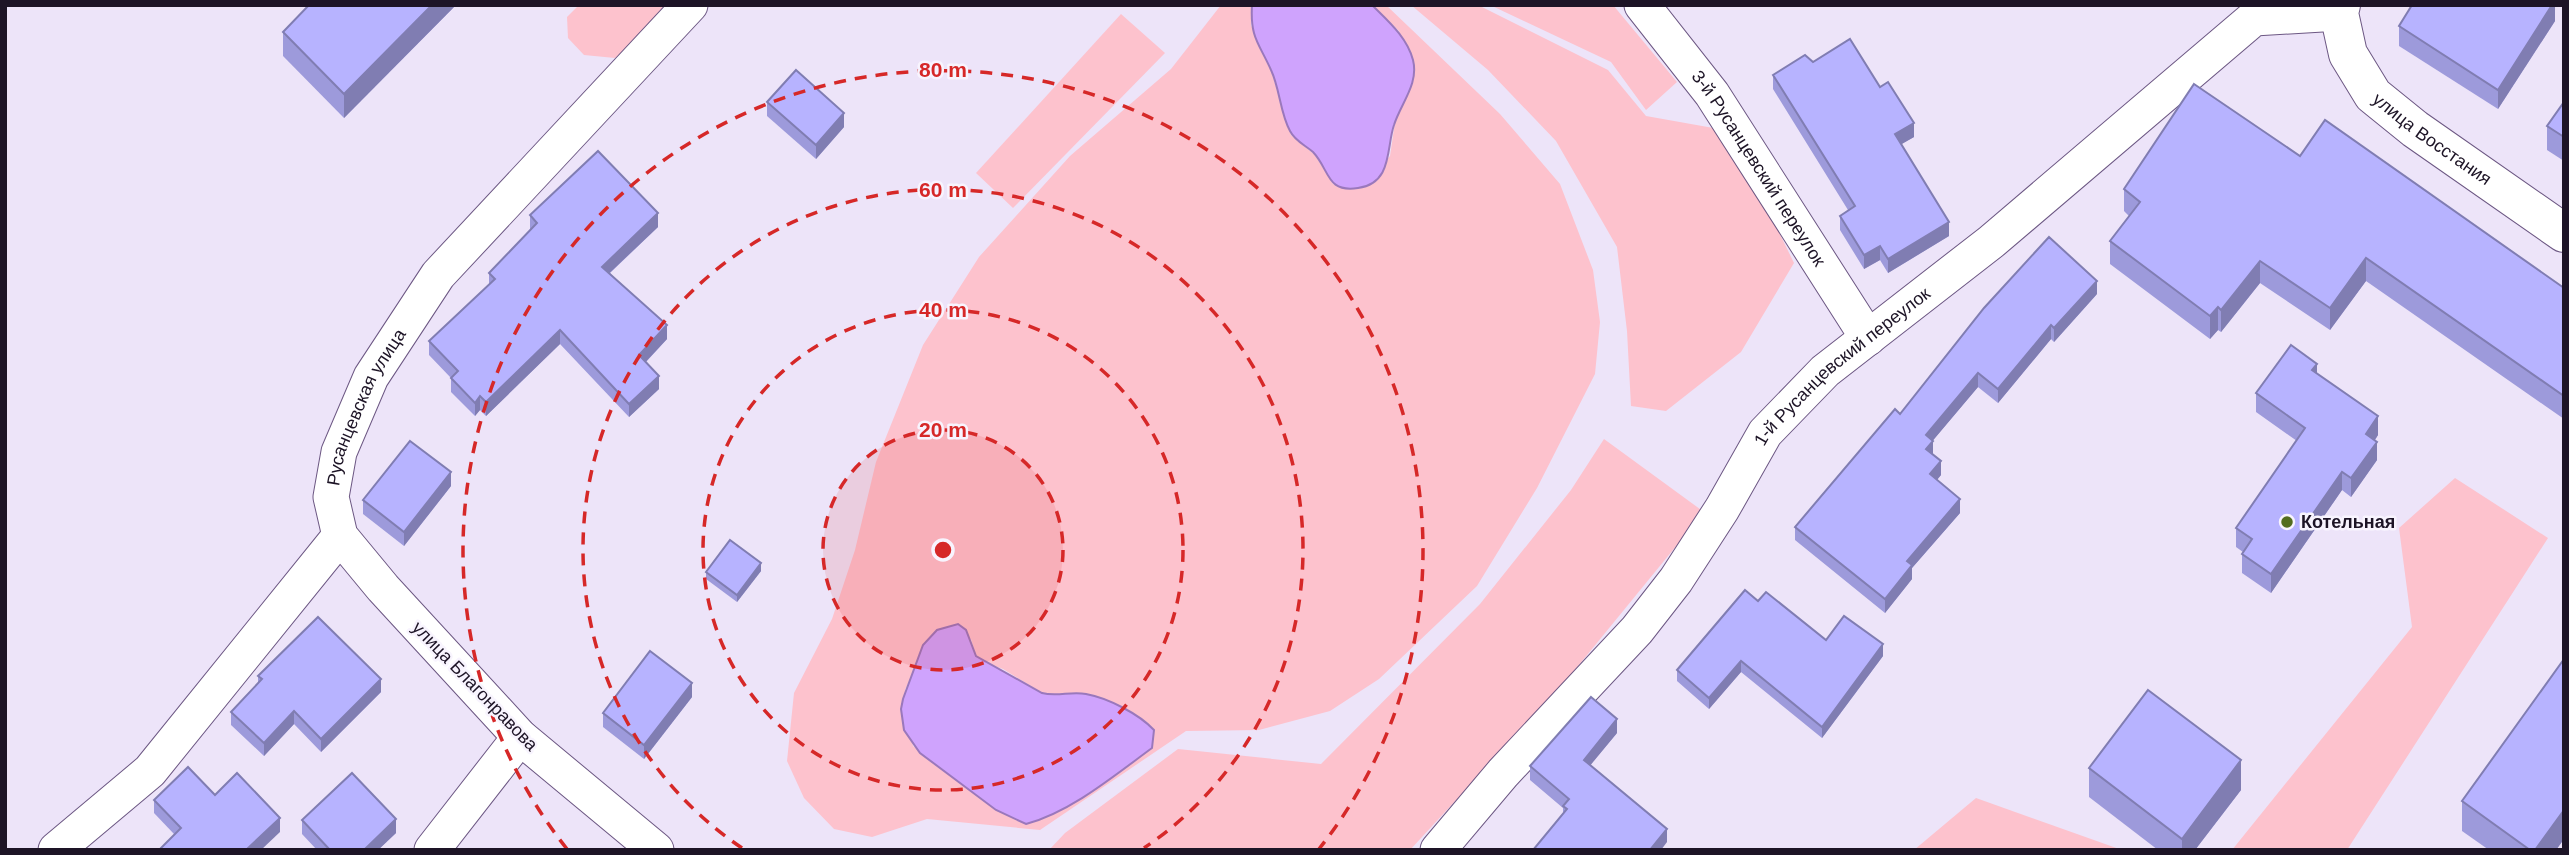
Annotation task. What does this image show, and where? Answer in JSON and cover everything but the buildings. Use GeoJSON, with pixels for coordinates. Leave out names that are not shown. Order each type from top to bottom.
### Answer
{"type":"FeatureCollection","features":[{"type":"Feature","properties":{"kind":"street","name":"Русанцевская улица"},"geometry":{"type":"LineString","coordinates":[[340,536],[331,497],[339,452],[371,376],[438,275],[690,5]]}},
{"type":"Feature","properties":{"kind":"street","name":"3-й Русанцевский переулок"},"geometry":{"type":"LineString","coordinates":[[1642,5],[1713,94],[1868,338]]}},
{"type":"Feature","properties":{"kind":"street","name":"1-й Русанцевский переулок"},"geometry":{"type":"LineString","coordinates":[[1438,850],[1503,773],[1637,630],[1676,580],[1722,509],[1765,433],[1825,371],[1991,242],[2254,18],[2340,9]]}},
{"type":"Feature","properties":{"kind":"street","name":"улица Восстания"},"geometry":{"type":"LineString","coordinates":[[2340,9],[2348,54],[2372,95],[2415,129],[2564,233]]}},
{"type":"Feature","properties":{"kind":"street","name":"улица Благонравова"},"geometry":{"type":"LineString","coordinates":[[340,536],[383,588],[520,737],[656,850]]}},
{"type":"Feature","properties":{"kind":"street"},"geometry":{"type":"LineString","coordinates":[[56,850],[150,771],[340,536]]}},
{"type":"Feature","properties":{"kind":"street"},"geometry":{"type":"LineString","coordinates":[[432,850],[520,737]]}},
{"type":"Feature","properties":{"kind":"shaded area"},"geometry":{"type":"Polygon","coordinates":[[[579,5],[673,5],[650,30],[615,58],[584,55],[568,38],[567,17],[579,5]]]}},
{"type":"Feature","properties":{"kind":"shaded area"},"geometry":{"type":"Polygon","coordinates":[[[1221,5],[1252,5],[1251,25],[1271,70],[1291,135],[1315,155],[1333,184],[1346,189],[1361,188],[1390,156],[1395,122],[1410,89],[1399,31],[1372,5],[1386,5],[1500,114],[1560,184],[1593,270],[1600,322],[1595,374],[1537,488],[1477,586],[1379,679],[1330,711],[1259,730],[1186,731],[1040,830],[927,819],[872,837],[834,829],[804,798],[787,761],[794,693],[832,619],[855,550],[876,462],[923,345],[979,257],[1070,156],[1171,69],[1221,5]],[[971,639],[918,663],[905,690],[913,746],[996,810],[1048,817],[1098,786],[1148,723],[1118,706],[1042,693],[976,656],[971,639]]]}},
{"type":"Feature","properties":{"kind":"shaded area"},"geometry":{"type":"Polygon","coordinates":[[[1252,5],[1372,5],[1402,37],[1413,60],[1414,77],[1394,125],[1383,172],[1369,185],[1348,189],[1334,184],[1319,159],[1292,134],[1284,117],[1274,77],[1254,33],[1252,5]]]}},
{"type":"Feature","properties":{"kind":"shaded area"},"geometry":{"type":"Polygon","coordinates":[[[1411,5],[1478,5],[1608,70],[1646,116],[1719,129],[1756,185],[1794,263],[1741,352],[1666,411],[1631,406],[1627,331],[1617,247],[1556,141],[1488,70],[1411,5]]]}},
{"type":"Feature","properties":{"kind":"shaded area"},"geometry":{"type":"Polygon","coordinates":[[[1490,5],[1613,5],[1677,82],[1646,110],[1611,62],[1490,5]]]}},
{"type":"Feature","properties":{"kind":"shaded area"},"geometry":{"type":"Polygon","coordinates":[[[1121,14],[1165,53],[1013,208],[976,173],[1121,14]]]}},
{"type":"Feature","properties":{"kind":"shaded area"},"geometry":{"type":"Polygon","coordinates":[[[1604,439],[1704,512],[1565,682],[1410,850],[1049,850],[1065,833],[1178,749],[1321,764],[1480,604],[1571,490],[1604,439]]]}},
{"type":"Feature","properties":{"kind":"shaded area"},"geometry":{"type":"Polygon","coordinates":[[[2455,478],[2548,538],[2347,850],[2232,850],[2412,627],[2399,528],[2455,478]]]}},
{"type":"Feature","properties":{"kind":"shaded area"},"geometry":{"type":"Polygon","coordinates":[[[958,624],[966,630],[976,656],[1042,693],[1086,694],[1104,699],[1132,713],[1154,730],[1152,748],[1092,792],[1043,818],[1026,824],[996,810],[920,753],[904,730],[901,709],[903,699],[923,645],[937,630],[958,624]]]}},
{"type":"Feature","properties":{"kind":"shaded area"},"geometry":{"type":"Polygon","coordinates":[[[1976,798],[2122,850],[1914,850],[1976,798]]]}},
{"type":"Feature","properties":{"kind":"place","name":"Котельная"},"geometry":{"type":"Point","coordinates":[2287,522]}}]}
